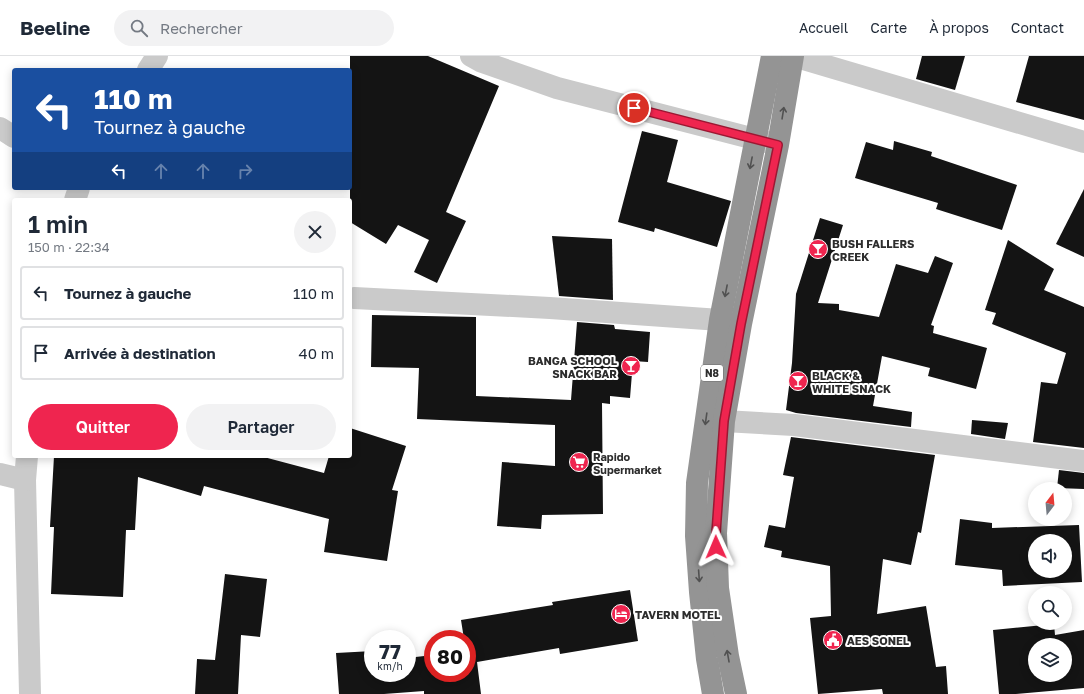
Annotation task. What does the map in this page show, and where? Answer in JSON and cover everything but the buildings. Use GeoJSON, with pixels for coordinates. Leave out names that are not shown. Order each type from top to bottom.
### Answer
{"type":"FeatureCollection","features":[{"type":"Feature","properties":{"kind":"highway","name":"N8"},"geometry":{"type":"LineString","coordinates":[[713,694],[707,659],[700,592],[696,536],[697,483],[730,322],[756,140],[772,56]]}},
{"type":"Feature","properties":{"kind":"highway","name":"N8"},"geometry":{"type":"LineString","coordinates":[[736,694],[728,656],[718,588],[716,533],[730,322],[778,145],[793,56]]}},
{"type":"Feature","properties":{"kind":"street"},"geometry":{"type":"LineString","coordinates":[[149,68],[157,56]]}},
{"type":"Feature","properties":{"kind":"street"},"geometry":{"type":"LineString","coordinates":[[471,56],[480,62],[557,88],[778,145]]}},
{"type":"Feature","properties":{"kind":"street"},"geometry":{"type":"LineString","coordinates":[[793,56],[1084,142]]}},
{"type":"Feature","properties":{"kind":"street"},"geometry":{"type":"LineString","coordinates":[[0,128],[12,136]]}},
{"type":"Feature","properties":{"kind":"street"},"geometry":{"type":"LineString","coordinates":[[354,298],[550,308],[730,322]]}},
{"type":"Feature","properties":{"kind":"street"},"geometry":{"type":"LineString","coordinates":[[724,421],[794,425],[1084,461]]}},
{"type":"Feature","properties":{"kind":"street"},"geometry":{"type":"LineString","coordinates":[[28,458],[25,480],[30,694]]}},
{"type":"Feature","properties":{"kind":"street"},"geometry":{"type":"LineString","coordinates":[[0,474],[25,480]]}},
{"type":"Feature","properties":{"kind":"place","name":"BUSH FALLERS CREEK"},"geometry":{"type":"Point","coordinates":[818,249]}},
{"type":"Feature","properties":{"kind":"place","name":"BANGA SCHOOL SNACK BAR"},"geometry":{"type":"Point","coordinates":[631,366]}},
{"type":"Feature","properties":{"kind":"place","name":"BLACK & WHITE SNACK"},"geometry":{"type":"Point","coordinates":[798,381]}},
{"type":"Feature","properties":{"kind":"place","name":"Rapido Supermarket"},"geometry":{"type":"Point","coordinates":[579,462]}},
{"type":"Feature","properties":{"kind":"place","name":"TAVERN MOTEL"},"geometry":{"type":"Point","coordinates":[621,614]}},
{"type":"Feature","properties":{"kind":"place","name":"AES SONEL"},"geometry":{"type":"Point","coordinates":[833,640]}},
{"type":"Feature","properties":{"kind":"route"},"geometry":{"type":"LineString","coordinates":[[634,108],[778,145],[741,324],[724,421],[716,547]]}}]}
